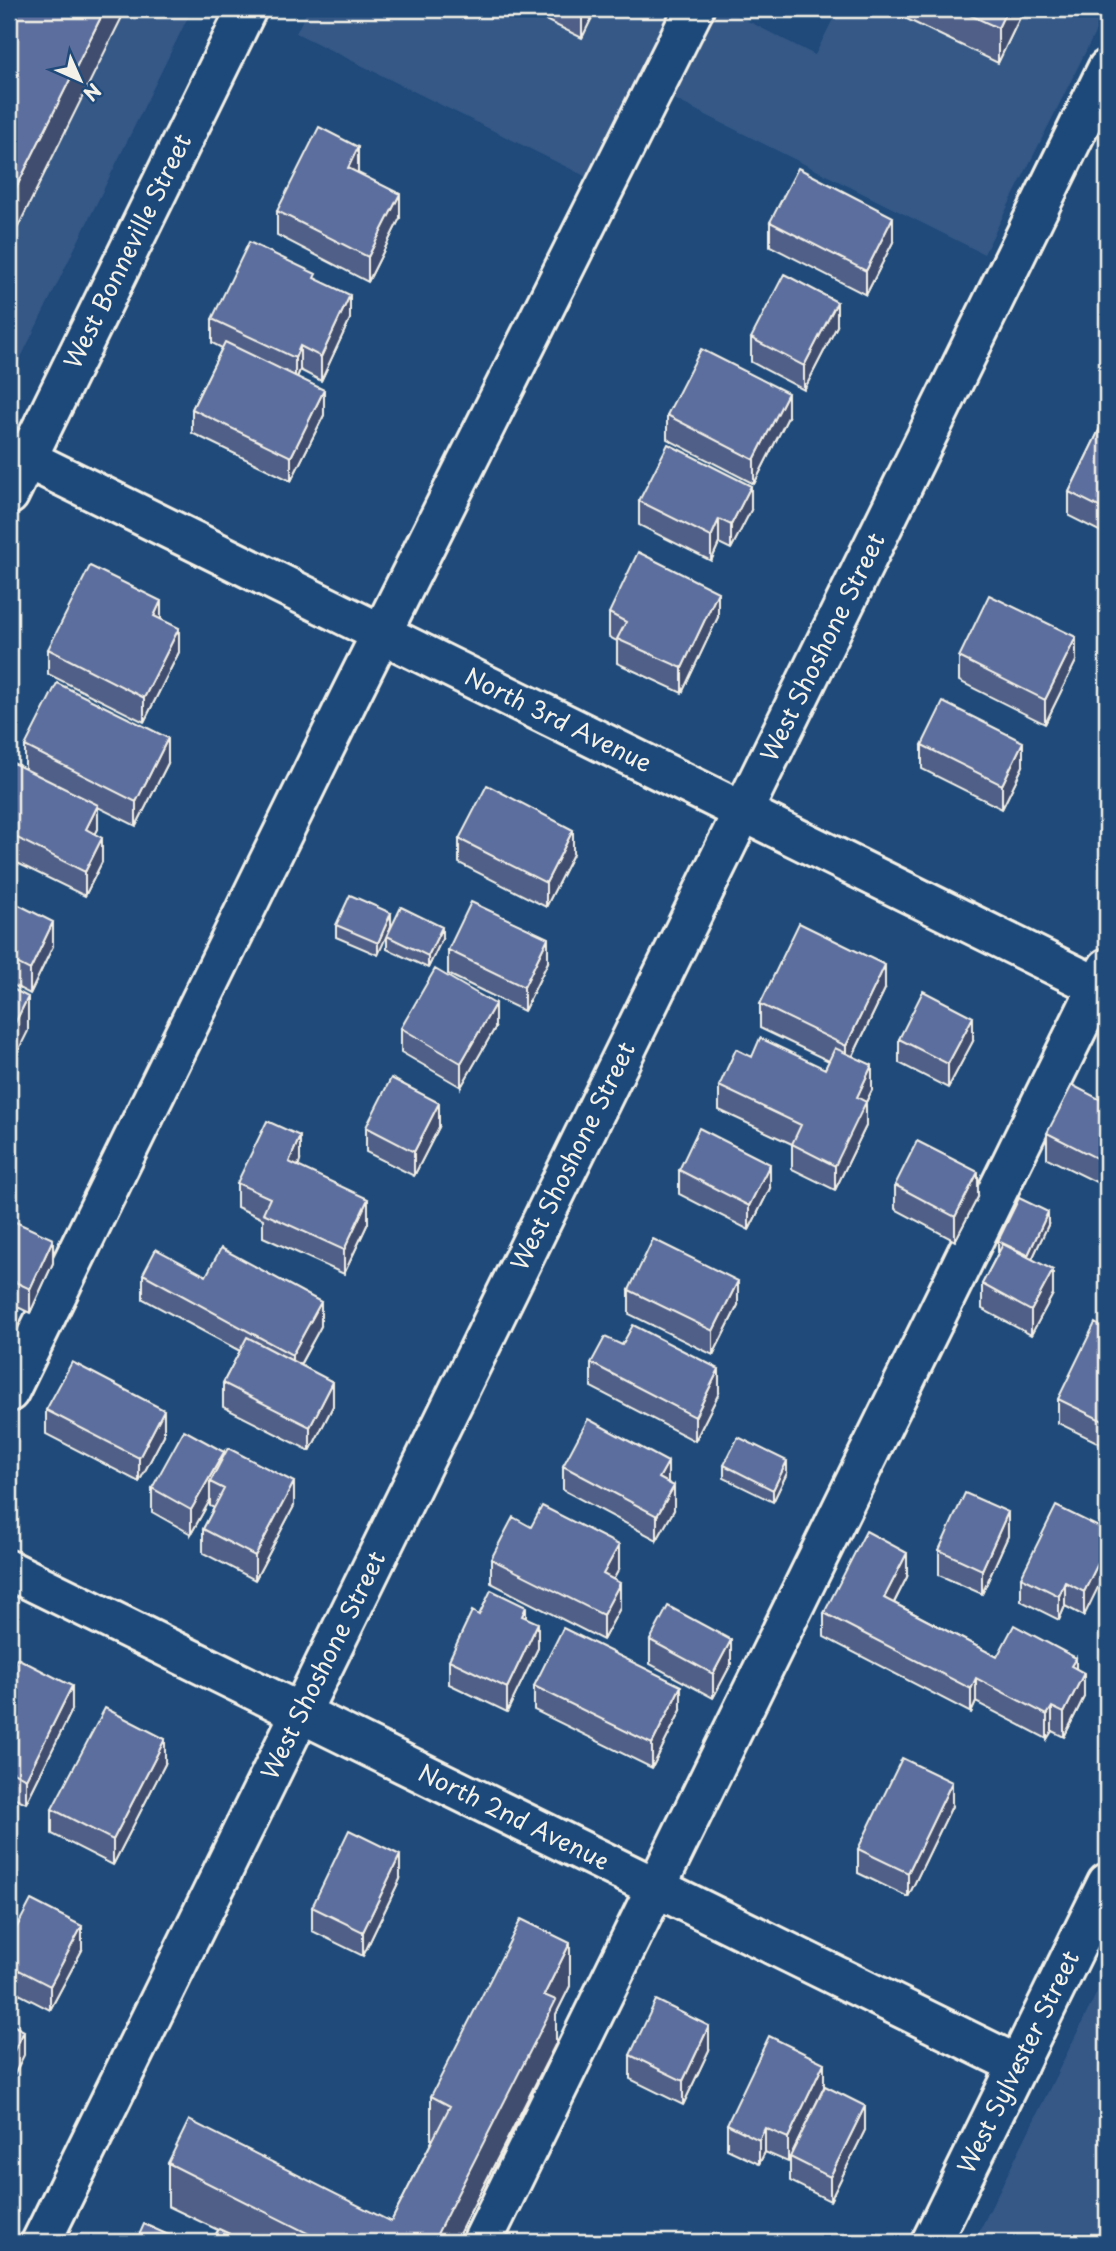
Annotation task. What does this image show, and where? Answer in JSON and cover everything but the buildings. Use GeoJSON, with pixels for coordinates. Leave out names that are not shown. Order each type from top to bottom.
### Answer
{"type":"FeatureCollection","features":[{"type":"Feature","properties":{"kind":"street","name":"West Bonneville Street"},"geometry":{"type":"LineString","coordinates":[[9,495],[18,454],[247,9]]}},
{"type":"Feature","properties":{"kind":"street"},"geometry":{"type":"LineString","coordinates":[[9,1392],[381,634],[694,9]]}},
{"type":"Feature","properties":{"kind":"street","name":"West Shoshone Street"},"geometry":{"type":"LineString","coordinates":[[41,2242],[1107,69]]}},
{"type":"Feature","properties":{"kind":"street","name":"North 3rd Avenue"},"geometry":{"type":"LineString","coordinates":[[18,454],[744,812],[1104,982]]}},
{"type":"Feature","properties":{"kind":"street"},"geometry":{"type":"LineString","coordinates":[[482,2242],[1104,982]]}},
{"type":"Feature","properties":{"kind":"street","name":"North 2nd Avenue"},"geometry":{"type":"LineString","coordinates":[[9,1570],[1018,2065]]}},
{"type":"Feature","properties":{"kind":"street","name":"West Sylvester Street"},"geometry":{"type":"LineString","coordinates":[[931,2242],[1107,1882]]}},
{"type":"Feature","properties":{"kind":"shaded area"},"geometry":{"type":"Polygon","coordinates":[[[9,9],[192,9],[9,382],[9,9]]]}},
{"type":"Feature","properties":{"kind":"shaded area"},"geometry":{"type":"Polygon","coordinates":[[[308,9],[724,9],[815,55],[838,9],[1107,9],[984,254],[658,91],[609,188],[296,33],[308,9]]]}},
{"type":"Feature","properties":{"kind":"shaded area"},"geometry":{"type":"Polygon","coordinates":[[[1107,1972],[1107,2242],[974,2242],[1107,1972]]]}}]}
